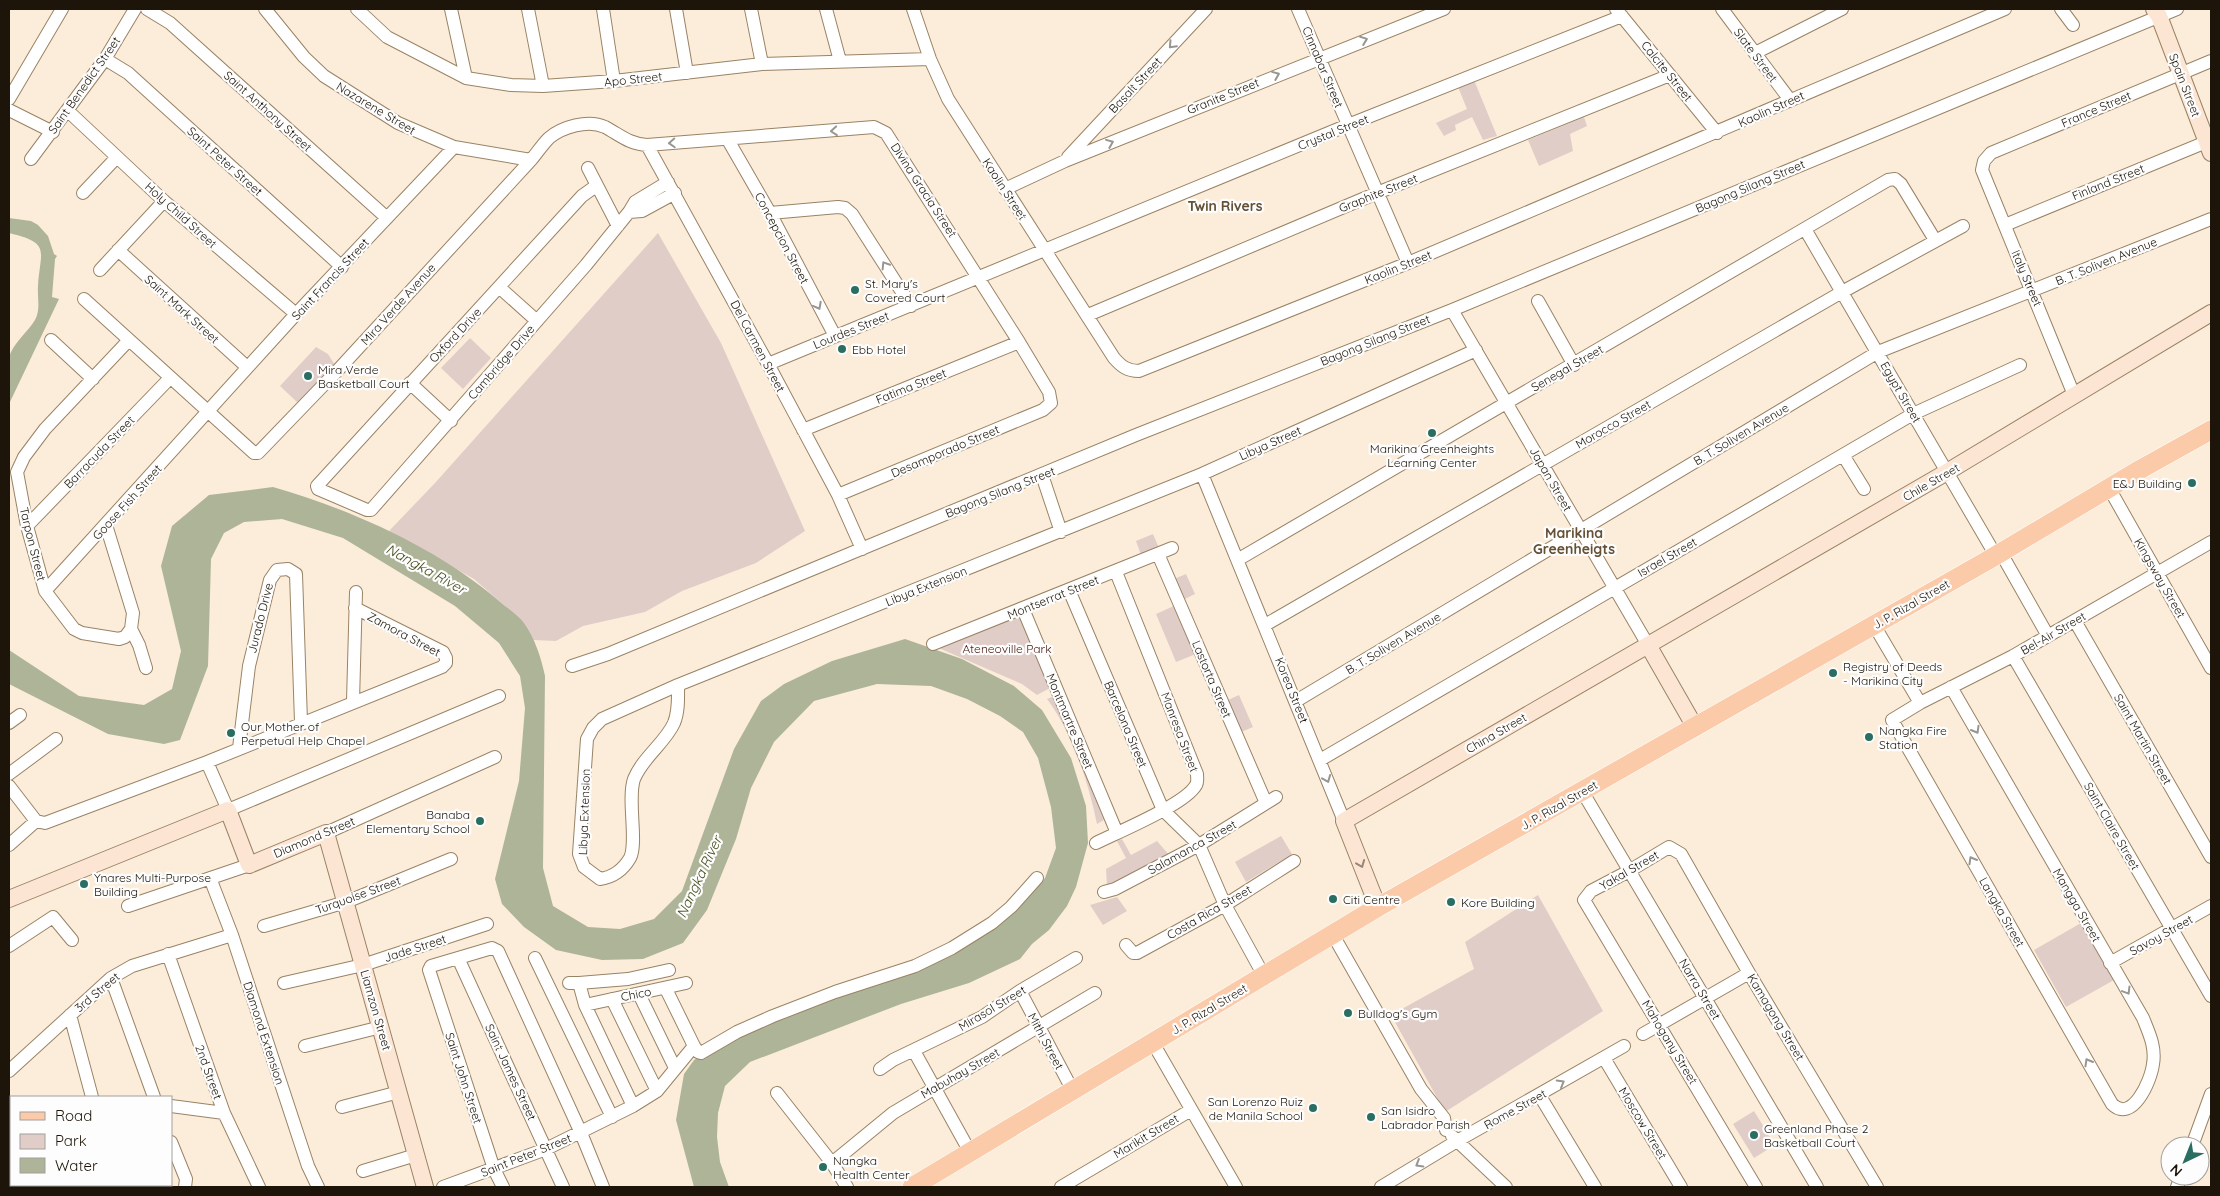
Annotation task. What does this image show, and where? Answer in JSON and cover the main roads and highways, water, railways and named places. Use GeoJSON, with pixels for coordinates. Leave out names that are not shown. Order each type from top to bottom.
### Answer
{"type":"FeatureCollection","features":[{"type":"Feature","properties":{"kind":"main road","name":"J. P. Rizal Street"},"geometry":{"type":"LineString","coordinates":[[912,1187],[1378,907],[1999,554],[2211,430]]}},
{"type":"Feature","properties":{"kind":"water"},"geometry":{"type":"Polygon","coordinates":[[[9,218],[31,221],[38,225],[48,236],[54,254],[57,256],[55,259],[52,297],[59,299],[9,404],[9,358],[13,348],[37,316],[41,256],[38,245],[23,237],[9,233],[9,218]]]}},
{"type":"Feature","properties":{"kind":"water","name":"Nangka River"},"geometry":{"type":"Polygon","coordinates":[[[273,487],[362,519],[421,547],[475,582],[516,614],[524,623],[537,648],[545,676],[543,868],[553,906],[588,927],[620,929],[654,919],[682,891],[734,749],[761,701],[784,684],[832,661],[905,639],[962,659],[1014,686],[1042,710],[1071,758],[1086,806],[1088,843],[1076,887],[1067,906],[1049,930],[1032,944],[1020,959],[969,983],[901,1004],[750,1062],[725,1086],[718,1113],[717,1137],[720,1162],[729,1187],[694,1187],[676,1120],[684,1074],[694,1060],[737,1034],[935,961],[1028,897],[1045,878],[1056,848],[1051,807],[1038,758],[1023,732],[1000,716],[967,699],[931,686],[877,684],[814,701],[774,742],[751,788],[736,839],[707,910],[683,943],[643,959],[602,960],[556,950],[524,927],[502,904],[495,879],[519,781],[525,708],[520,676],[499,643],[455,606],[343,538],[282,519],[244,522],[224,533],[211,559],[208,666],[180,740],[164,744],[108,734],[9,684],[9,650],[79,696],[144,705],[172,689],[181,651],[161,566],[172,526],[209,495],[273,487]]]}},
{"type":"Feature","properties":{"kind":"place","name":"St. Mary's Covered Court"},"geometry":{"type":"Point","coordinates":[855,290]}},
{"type":"Feature","properties":{"kind":"place","name":"Ebb Hotel"},"geometry":{"type":"Point","coordinates":[842,349]}},
{"type":"Feature","properties":{"kind":"place","name":"Mira Verde Basketball Court"},"geometry":{"type":"Point","coordinates":[308,376]}},
{"type":"Feature","properties":{"kind":"place","name":"Marikina Greenheights Learning Center"},"geometry":{"type":"Point","coordinates":[1432,433]}},
{"type":"Feature","properties":{"kind":"place","name":"E&J Building"},"geometry":{"type":"Point","coordinates":[2192,483]}},
{"type":"Feature","properties":{"kind":"place","name":"Registry of Deeds - Marikina City"},"geometry":{"type":"Point","coordinates":[1833,673]}},
{"type":"Feature","properties":{"kind":"place","name":"Our Mother of Perpetual Help Chapel"},"geometry":{"type":"Point","coordinates":[231,733]}},
{"type":"Feature","properties":{"kind":"place","name":"Nangka Fire Station"},"geometry":{"type":"Point","coordinates":[1869,737]}},
{"type":"Feature","properties":{"kind":"place","name":"Banaba Elementary School"},"geometry":{"type":"Point","coordinates":[480,821]}},
{"type":"Feature","properties":{"kind":"place","name":"Ynares Multi-Purpose Building"},"geometry":{"type":"Point","coordinates":[84,884]}},
{"type":"Feature","properties":{"kind":"place","name":"Citi Centre"},"geometry":{"type":"Point","coordinates":[1333,899]}},
{"type":"Feature","properties":{"kind":"place","name":"Kore Building"},"geometry":{"type":"Point","coordinates":[1451,902]}},
{"type":"Feature","properties":{"kind":"place","name":"Bulldog's Gym"},"geometry":{"type":"Point","coordinates":[1348,1013]}},
{"type":"Feature","properties":{"kind":"place","name":"San Lorenzo Ruiz de Manila School"},"geometry":{"type":"Point","coordinates":[1313,1108]}},
{"type":"Feature","properties":{"kind":"place","name":"San Isidro Labrador Parish"},"geometry":{"type":"Point","coordinates":[1371,1117]}},
{"type":"Feature","properties":{"kind":"place","name":"Greenland Phase 2 Basketball Court"},"geometry":{"type":"Point","coordinates":[1754,1135]}},
{"type":"Feature","properties":{"kind":"place","name":"Nangka Health Center"},"geometry":{"type":"Point","coordinates":[823,1167]}},
{"type":"Feature","properties":{"kind":"district","name":"Twin Rivers"},"geometry":{"type":"Point","coordinates":[1225,206]}},
{"type":"Feature","properties":{"kind":"district","name":"Marikina Greenheigts"},"geometry":{"type":"Point","coordinates":[1574,542]}},
{"type":"Feature","properties":{"kind":"park label","name":"Ateneoville Park"},"geometry":{"type":"Point","coordinates":[1007,648]}}]}
